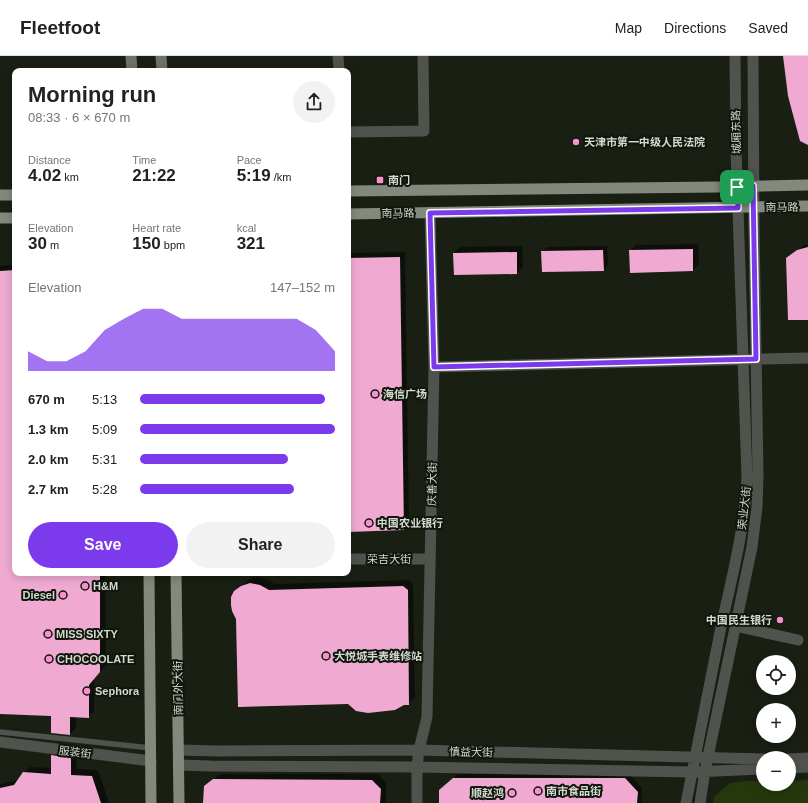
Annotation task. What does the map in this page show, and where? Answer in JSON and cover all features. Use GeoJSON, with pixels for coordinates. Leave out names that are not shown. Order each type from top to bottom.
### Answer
{"type":"FeatureCollection","features":[{"type":"Feature","properties":{"kind":"main road"},"geometry":{"type":"LineString","coordinates":[[131,56],[132,68]]}},
{"type":"Feature","properties":{"kind":"main road"},"geometry":{"type":"LineString","coordinates":[[161,56],[162,68]]}},
{"type":"Feature","properties":{"kind":"main road","name":"南马路"},"geometry":{"type":"LineString","coordinates":[[351,191],[808,185]]}},
{"type":"Feature","properties":{"kind":"main road"},"geometry":{"type":"LineString","coordinates":[[0,195],[12,195]]}},
{"type":"Feature","properties":{"kind":"main road","name":"南马路"},"geometry":{"type":"LineString","coordinates":[[351,214],[808,206]]}},
{"type":"Feature","properties":{"kind":"main road"},"geometry":{"type":"LineString","coordinates":[[0,218],[12,218]]}},
{"type":"Feature","properties":{"kind":"main road"},"geometry":{"type":"LineString","coordinates":[[149,576],[151,803]]}},
{"type":"Feature","properties":{"kind":"main road","name":"南门外大街"},"geometry":{"type":"LineString","coordinates":[[176,576],[179,803]]}},
{"type":"Feature","properties":{"kind":"street"},"geometry":{"type":"LineString","coordinates":[[338,56],[339,68]]}},
{"type":"Feature","properties":{"kind":"street"},"geometry":{"type":"LineString","coordinates":[[351,132],[424,131],[423,56]]}},
{"type":"Feature","properties":{"kind":"street","name":"城厢东路"},"geometry":{"type":"LineString","coordinates":[[734,56],[738,208]]}},
{"type":"Feature","properties":{"kind":"street","name":"城厢东路"},"geometry":{"type":"LineString","coordinates":[[753,56],[754,208]]}},
{"type":"Feature","properties":{"kind":"street","name":"荣业大街"},"geometry":{"type":"LineString","coordinates":[[686,803],[741,535],[746,494],[747,477],[738,208]]}},
{"type":"Feature","properties":{"kind":"street","name":"荣业大街"},"geometry":{"type":"LineString","coordinates":[[700,803],[705,771],[752,547],[757,507],[758,475],[754,208]]}},
{"type":"Feature","properties":{"kind":"street","name":"庆善大街"},"geometry":{"type":"LineString","coordinates":[[417,803],[417,767],[419,750],[427,717],[434,367],[430,213]]}},
{"type":"Feature","properties":{"kind":"street"},"geometry":{"type":"LineString","coordinates":[[434,367],[808,358]]}},
{"type":"Feature","properties":{"kind":"street","name":"荣吉大街"},"geometry":{"type":"LineString","coordinates":[[351,559],[430,559]]}},
{"type":"Feature","properties":{"kind":"street"},"geometry":{"type":"LineString","coordinates":[[735,626],[798,640]]}},
{"type":"Feature","properties":{"kind":"street","name":"服装街"},"geometry":{"type":"LineString","coordinates":[[0,742],[151,761]]}},
{"type":"Feature","properties":{"kind":"street","name":"慎益大街"},"geometry":{"type":"LineString","coordinates":[[179,750],[419,750],[756,759]]}},
{"type":"Feature","properties":{"kind":"street"},"geometry":{"type":"LineString","coordinates":[[796,758],[808,758]]}},
{"type":"Feature","properties":{"kind":"street","name":"慎益大街"},"geometry":{"type":"LineString","coordinates":[[179,765],[417,767],[692,772],[756,769]]}},
{"type":"Feature","properties":{"kind":"street"},"geometry":{"type":"LineString","coordinates":[[796,768],[808,767]]}},
{"type":"Feature","properties":{"kind":"lane"},"geometry":{"type":"LineString","coordinates":[[0,732],[151,748]]}},
{"type":"Feature","properties":{"kind":"green space"},"geometry":{"type":"Polygon","coordinates":[[[808,780],[808,803],[713,803],[714,797],[730,783],[756,781],[756,791],[796,791],[796,781],[808,780]]]}},
{"type":"Feature","properties":{"kind":"building"},"geometry":{"type":"Polygon","coordinates":[[[783,56],[808,56],[808,145],[800,141],[788,96],[783,56]]]}},
{"type":"Feature","properties":{"kind":"building"},"geometry":{"type":"Polygon","coordinates":[[[808,247],[808,320],[788,320],[786,258],[797,250],[808,247]]]}},
{"type":"Feature","properties":{"kind":"building"},"geometry":{"type":"Polygon","coordinates":[[[693,249],[693,271],[630,273],[629,250],[693,249]]]}},
{"type":"Feature","properties":{"kind":"building"},"geometry":{"type":"Polygon","coordinates":[[[603,250],[604,271],[542,272],[541,251],[603,250]]]}},
{"type":"Feature","properties":{"kind":"building"},"geometry":{"type":"Polygon","coordinates":[[[517,252],[517,274],[454,275],[453,253],[517,252]]]}},
{"type":"Feature","properties":{"kind":"building","name":"海信广场"},"geometry":{"type":"Polygon","coordinates":[[[400,257],[404,530],[351,532],[351,258],[400,257]]]}},
{"type":"Feature","properties":{"kind":"building"},"geometry":{"type":"Polygon","coordinates":[[[12,270],[12,576],[100,576],[100,672],[89,685],[89,718],[70,717],[70,735],[51,733],[51,716],[0,714],[0,271],[12,270]]]}},
{"type":"Feature","properties":{"kind":"building"},"geometry":{"type":"Polygon","coordinates":[[[250,583],[260,585],[269,590],[403,586],[408,590],[409,705],[404,705],[395,710],[368,713],[356,711],[348,704],[238,707],[236,619],[232,611],[231,597],[234,591],[241,586],[250,583]]]}},
{"type":"Feature","properties":{"kind":"building"},"geometry":{"type":"Polygon","coordinates":[[[51,755],[71,758],[71,775],[92,776],[101,803],[0,803],[0,788],[14,785],[23,772],[51,774],[51,755]]]}},
{"type":"Feature","properties":{"kind":"building","name":"南市食品街"},"geometry":{"type":"Polygon","coordinates":[[[453,778],[625,778],[638,792],[637,803],[439,803],[439,790],[453,778]]]}},
{"type":"Feature","properties":{"kind":"building"},"geometry":{"type":"Polygon","coordinates":[[[213,779],[372,780],[381,789],[380,803],[203,803],[204,786],[213,779]]]}},
{"type":"Feature","properties":{"kind":"place","name":"天津市第一中级人民法院"},"geometry":{"type":"Point","coordinates":[576,142]}},
{"type":"Feature","properties":{"kind":"place","name":"南门"},"geometry":{"type":"Point","coordinates":[380,180]}},
{"type":"Feature","properties":{"kind":"place","name":"海信广场"},"geometry":{"type":"Point","coordinates":[375,394]}},
{"type":"Feature","properties":{"kind":"place","name":"中国农业银行"},"geometry":{"type":"Point","coordinates":[369,523]}},
{"type":"Feature","properties":{"kind":"place","name":"H&M"},"geometry":{"type":"Point","coordinates":[85,586]}},
{"type":"Feature","properties":{"kind":"place","name":"Diesel"},"geometry":{"type":"Point","coordinates":[63,595]}},
{"type":"Feature","properties":{"kind":"place","name":"中国民生银行"},"geometry":{"type":"Point","coordinates":[780,620]}},
{"type":"Feature","properties":{"kind":"place","name":"MISS SIXTY"},"geometry":{"type":"Point","coordinates":[48,634]}},
{"type":"Feature","properties":{"kind":"place","name":"大悦城手表维修站"},"geometry":{"type":"Point","coordinates":[326,656]}},
{"type":"Feature","properties":{"kind":"place","name":"CHOCOOLATE"},"geometry":{"type":"Point","coordinates":[49,659]}},
{"type":"Feature","properties":{"kind":"place","name":"Sephora"},"geometry":{"type":"Point","coordinates":[87,691]}},
{"type":"Feature","properties":{"kind":"place","name":"南市食品街"},"geometry":{"type":"Point","coordinates":[538,791]}},
{"type":"Feature","properties":{"kind":"place","name":"顺赵鸿"},"geometry":{"type":"Point","coordinates":[512,793]}},
{"type":"Feature","properties":{"kind":"route"},"geometry":{"type":"LineString","coordinates":[[753,186],[756,359],[434,367],[430,213],[738,208],[737,187],[753,186]]}}]}
